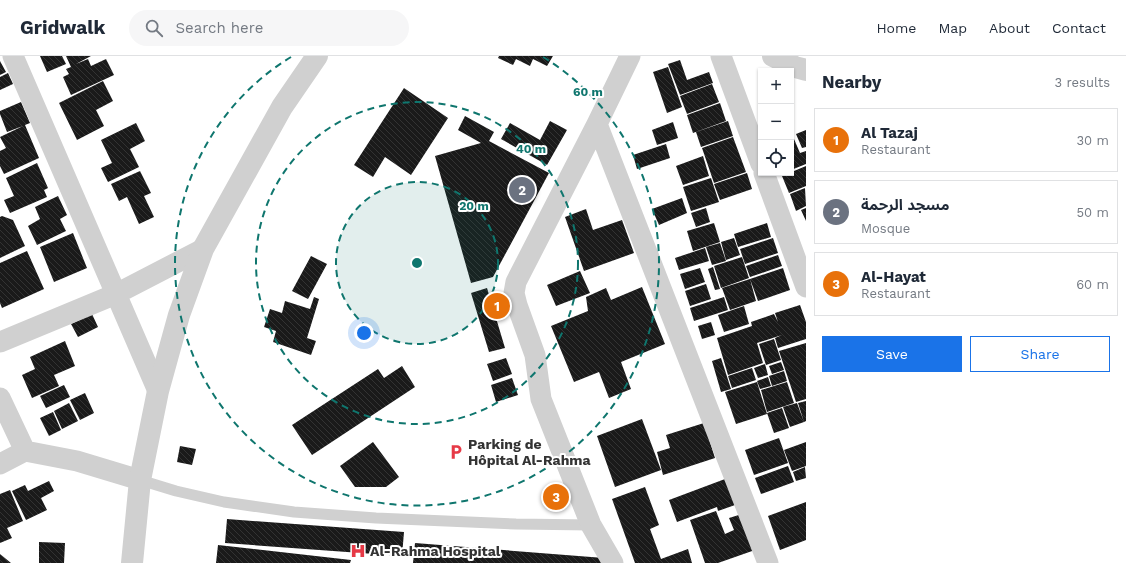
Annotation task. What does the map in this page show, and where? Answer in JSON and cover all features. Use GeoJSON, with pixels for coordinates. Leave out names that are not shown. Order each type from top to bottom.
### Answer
{"type":"FeatureCollection","features":[{"type":"Feature","properties":{"kind":"street"},"geometry":{"type":"LineString","coordinates":[[13,56],[158,390]]}},
{"type":"Feature","properties":{"kind":"street"},"geometry":{"type":"LineString","coordinates":[[132,563],[140,480],[158,390],[179,315],[203,249],[282,107],[317,56]]}},
{"type":"Feature","properties":{"kind":"street"},"geometry":{"type":"LineString","coordinates":[[613,563],[591,525],[541,399],[535,355],[514,294],[516,282],[630,56]]}},
{"type":"Feature","properties":{"kind":"street"},"geometry":{"type":"LineString","coordinates":[[721,56],[758,156]]}},
{"type":"Feature","properties":{"kind":"street"},"geometry":{"type":"LineString","coordinates":[[773,56],[795,67],[806,70]]}},
{"type":"Feature","properties":{"kind":"street"},"geometry":{"type":"LineString","coordinates":[[597,124],[768,563]]}},
{"type":"Feature","properties":{"kind":"street"},"geometry":{"type":"LineString","coordinates":[[765,176],[806,287]]}},
{"type":"Feature","properties":{"kind":"street"},"geometry":{"type":"LineString","coordinates":[[0,342],[116,294],[203,249]]}},
{"type":"Feature","properties":{"kind":"street"},"geometry":{"type":"LineString","coordinates":[[0,398],[26,451]]}},
{"type":"Feature","properties":{"kind":"street"},"geometry":{"type":"LineString","coordinates":[[0,464],[26,451],[77,461],[140,480]]}},
{"type":"Feature","properties":{"kind":"lane"},"geometry":{"type":"LineString","coordinates":[[140,480],[176,491],[224,502],[294,512],[376,518],[516,524],[591,525]]}},
{"type":"Feature","properties":{"kind":"building"},"geometry":{"type":"Polygon","coordinates":[[[40,56],[62,56],[66,64],[47,72],[40,56]]]}},
{"type":"Feature","properties":{"kind":"building"},"geometry":{"type":"Polygon","coordinates":[[[66,56],[91,56],[76,64],[88,59],[91,66],[106,59],[114,75],[71,95],[63,77],[69,74],[66,69],[71,67],[66,56]]]}},
{"type":"Feature","properties":{"kind":"building"},"geometry":{"type":"Polygon","coordinates":[[[499,56],[553,56],[547,66],[533,59],[530,66],[516,59],[513,65],[498,58],[499,56]]]}},
{"type":"Feature","properties":{"kind":"building"},"geometry":{"type":"Polygon","coordinates":[[[680,60],[687,80],[709,72],[713,83],[680,95],[668,64],[680,60]]]}},
{"type":"Feature","properties":{"kind":"building"},"geometry":{"type":"Polygon","coordinates":[[[0,61],[6,72],[0,75],[0,61]]]}},
{"type":"Feature","properties":{"kind":"building"},"geometry":{"type":"Polygon","coordinates":[[[668,67],[682,107],[667,113],[653,72],[668,67]]]}},
{"type":"Feature","properties":{"kind":"building"},"geometry":{"type":"Polygon","coordinates":[[[8,73],[13,84],[0,90],[0,77],[8,73]]]}},
{"type":"Feature","properties":{"kind":"building"},"geometry":{"type":"Polygon","coordinates":[[[103,81],[113,101],[96,110],[104,126],[77,140],[59,103],[103,81]]]}},
{"type":"Feature","properties":{"kind":"building"},"geometry":{"type":"Polygon","coordinates":[[[712,84],[719,102],[687,114],[680,96],[712,84]]]}},
{"type":"Feature","properties":{"kind":"building"},"geometry":{"type":"Polygon","coordinates":[[[404,88],[448,118],[411,175],[385,157],[373,177],[354,165],[404,88]]]}},
{"type":"Feature","properties":{"kind":"building"},"geometry":{"type":"Polygon","coordinates":[[[21,102],[30,123],[25,125],[39,158],[4,174],[0,166],[0,151],[6,148],[0,137],[23,126],[7,132],[0,111],[21,102]]]}},
{"type":"Feature","properties":{"kind":"building"},"geometry":{"type":"Polygon","coordinates":[[[720,103],[726,121],[693,133],[687,115],[720,103]]]}},
{"type":"Feature","properties":{"kind":"building"},"geometry":{"type":"Polygon","coordinates":[[[465,116],[494,132],[489,141],[549,173],[493,277],[471,283],[435,156],[481,143],[458,130],[465,116]]]}},
{"type":"Feature","properties":{"kind":"building"},"geometry":{"type":"Polygon","coordinates":[[[550,121],[567,130],[547,165],[501,139],[510,123],[540,140],[550,121]]]}},
{"type":"Feature","properties":{"kind":"building"},"geometry":{"type":"Polygon","coordinates":[[[728,121],[733,136],[701,147],[696,132],[728,121]]]}},
{"type":"Feature","properties":{"kind":"building"},"geometry":{"type":"Polygon","coordinates":[[[673,122],[678,138],[657,145],[652,130],[673,122]]]}},
{"type":"Feature","properties":{"kind":"building"},"geometry":{"type":"Polygon","coordinates":[[[136,123],[145,141],[130,149],[139,167],[108,182],[101,168],[112,163],[101,140],[136,123]]]}},
{"type":"Feature","properties":{"kind":"building"},"geometry":{"type":"Polygon","coordinates":[[[806,130],[806,147],[802,148],[796,134],[806,130]]]}},
{"type":"Feature","properties":{"kind":"building"},"geometry":{"type":"Polygon","coordinates":[[[733,137],[746,172],[714,183],[702,148],[733,137]]]}},
{"type":"Feature","properties":{"kind":"building"},"geometry":{"type":"Polygon","coordinates":[[[794,139],[800,153],[806,151],[806,164],[794,169],[794,139]]]}},
{"type":"Feature","properties":{"kind":"building"},"geometry":{"type":"Polygon","coordinates":[[[666,144],[670,158],[637,169],[633,155],[666,144]]]}},
{"type":"Feature","properties":{"kind":"building"},"geometry":{"type":"Polygon","coordinates":[[[703,156],[709,176],[683,185],[676,166],[703,156]]]}},
{"type":"Feature","properties":{"kind":"building"},"geometry":{"type":"Polygon","coordinates":[[[37,163],[48,188],[44,190],[47,197],[10,213],[4,200],[14,196],[6,178],[37,163]]]}},
{"type":"Feature","properties":{"kind":"building"},"geometry":{"type":"Polygon","coordinates":[[[806,166],[806,186],[789,193],[782,176],[794,176],[794,171],[806,166]]]}},
{"type":"Feature","properties":{"kind":"building"},"geometry":{"type":"Polygon","coordinates":[[[140,171],[151,193],[144,196],[154,217],[139,224],[127,197],[119,201],[111,184],[140,171]]]}},
{"type":"Feature","properties":{"kind":"building"},"geometry":{"type":"Polygon","coordinates":[[[747,173],[752,189],[720,200],[714,184],[747,173]]]}},
{"type":"Feature","properties":{"kind":"building"},"geometry":{"type":"Polygon","coordinates":[[[711,178],[719,202],[691,211],[683,187],[711,178]]]}},
{"type":"Feature","properties":{"kind":"building"},"geometry":{"type":"Polygon","coordinates":[[[805,188],[806,206],[796,211],[790,194],[805,188]]]}},
{"type":"Feature","properties":{"kind":"building"},"geometry":{"type":"Polygon","coordinates":[[[58,196],[67,215],[60,219],[66,231],[37,245],[28,226],[40,219],[35,207],[58,196]]]}},
{"type":"Feature","properties":{"kind":"building"},"geometry":{"type":"Polygon","coordinates":[[[682,198],[687,213],[659,225],[652,209],[682,198]]]}},
{"type":"Feature","properties":{"kind":"building"},"geometry":{"type":"Polygon","coordinates":[[[706,208],[710,222],[696,227],[691,213],[706,208]]]}},
{"type":"Feature","properties":{"kind":"building"},"geometry":{"type":"Polygon","coordinates":[[[806,208],[806,221],[801,210],[806,208]]]}},
{"type":"Feature","properties":{"kind":"building"},"geometry":{"type":"Polygon","coordinates":[[[586,209],[593,230],[622,220],[634,253],[584,271],[565,217],[586,209]]]}},
{"type":"Feature","properties":{"kind":"building"},"geometry":{"type":"Polygon","coordinates":[[[2,216],[13,220],[25,246],[0,258],[0,217],[2,216]]]}},
{"type":"Feature","properties":{"kind":"building"},"geometry":{"type":"Polygon","coordinates":[[[714,223],[720,242],[693,251],[687,231],[714,223]]]}},
{"type":"Feature","properties":{"kind":"building"},"geometry":{"type":"Polygon","coordinates":[[[767,223],[771,237],[738,247],[734,234],[767,223]]]}},
{"type":"Feature","properties":{"kind":"building"},"geometry":{"type":"Polygon","coordinates":[[[73,233],[87,268],[54,282],[40,247],[73,233]]]}},
{"type":"Feature","properties":{"kind":"building"},"geometry":{"type":"Polygon","coordinates":[[[734,238],[740,255],[726,260],[721,242],[734,238]]]}},
{"type":"Feature","properties":{"kind":"building"},"geometry":{"type":"Polygon","coordinates":[[[773,238],[778,253],[745,264],[740,249],[773,238]]]}},
{"type":"Feature","properties":{"kind":"building"},"geometry":{"type":"Polygon","coordinates":[[[720,243],[726,261],[712,265],[706,247],[720,243]]]}},
{"type":"Feature","properties":{"kind":"building"},"geometry":{"type":"Polygon","coordinates":[[[705,248],[709,261],[679,270],[675,258],[705,248]]]}},
{"type":"Feature","properties":{"kind":"building"},"geometry":{"type":"Polygon","coordinates":[[[27,251],[44,289],[2,308],[0,303],[0,263],[27,251]]]}},
{"type":"Feature","properties":{"kind":"building"},"geometry":{"type":"Polygon","coordinates":[[[778,255],[782,266],[750,277],[746,266],[778,255]]]}},
{"type":"Feature","properties":{"kind":"building"},"geometry":{"type":"Polygon","coordinates":[[[311,256],[327,264],[308,299],[292,291],[311,256]]]}},
{"type":"Feature","properties":{"kind":"building"},"geometry":{"type":"Polygon","coordinates":[[[742,257],[749,278],[721,288],[714,266],[742,257]]]}},
{"type":"Feature","properties":{"kind":"building"},"geometry":{"type":"Polygon","coordinates":[[[713,267],[720,289],[715,290],[708,269],[713,267]]]}},
{"type":"Feature","properties":{"kind":"building"},"geometry":{"type":"Polygon","coordinates":[[[700,268],[705,282],[685,289],[680,274],[700,268]]]}},
{"type":"Feature","properties":{"kind":"building"},"geometry":{"type":"Polygon","coordinates":[[[783,268],[790,290],[758,301],[750,279],[783,268]]]}},
{"type":"Feature","properties":{"kind":"building"},"geometry":{"type":"Polygon","coordinates":[[[580,271],[590,293],[556,306],[547,285],[580,271]]]}},
{"type":"Feature","properties":{"kind":"building"},"geometry":{"type":"Polygon","coordinates":[[[750,279],[756,301],[730,310],[722,288],[750,279]]]}},
{"type":"Feature","properties":{"kind":"building"},"geometry":{"type":"Polygon","coordinates":[[[706,284],[711,299],[690,306],[685,291],[706,284]]]}},
{"type":"Feature","properties":{"kind":"building"},"geometry":{"type":"Polygon","coordinates":[[[642,287],[665,344],[621,362],[631,389],[609,398],[599,372],[574,382],[551,326],[588,311],[586,297],[606,288],[611,300],[642,287]]]}},
{"type":"Feature","properties":{"kind":"building"},"geometry":{"type":"Polygon","coordinates":[[[487,288],[505,348],[489,352],[471,293],[487,288]]]}},
{"type":"Feature","properties":{"kind":"building"},"geometry":{"type":"Polygon","coordinates":[[[314,297],[319,299],[307,338],[316,341],[311,355],[273,342],[276,331],[264,327],[270,309],[282,313],[285,301],[310,309],[314,297]]]}},
{"type":"Feature","properties":{"kind":"building"},"geometry":{"type":"Polygon","coordinates":[[[724,297],[728,310],[694,321],[690,308],[724,297]]]}},
{"type":"Feature","properties":{"kind":"building"},"geometry":{"type":"Polygon","coordinates":[[[800,305],[806,322],[806,339],[778,348],[775,338],[782,335],[757,343],[763,363],[728,375],[717,338],[752,326],[751,322],[774,314],[778,322],[775,313],[800,305]]]}},
{"type":"Feature","properties":{"kind":"building"},"geometry":{"type":"Polygon","coordinates":[[[744,306],[749,324],[724,332],[718,315],[744,306]]]}},
{"type":"Feature","properties":{"kind":"building"},"geometry":{"type":"Polygon","coordinates":[[[92,314],[98,327],[78,337],[71,324],[92,314]]]}},
{"type":"Feature","properties":{"kind":"building"},"geometry":{"type":"Polygon","coordinates":[[[711,322],[715,335],[702,339],[698,326],[711,322]]]}},
{"type":"Feature","properties":{"kind":"building"},"geometry":{"type":"Polygon","coordinates":[[[774,339],[781,360],[766,365],[759,344],[774,339]]]}},
{"type":"Feature","properties":{"kind":"building"},"geometry":{"type":"Polygon","coordinates":[[[65,341],[75,366],[54,375],[59,386],[32,398],[22,375],[35,369],[30,357],[65,341]]]}},
{"type":"Feature","properties":{"kind":"building"},"geometry":{"type":"Polygon","coordinates":[[[806,343],[806,399],[796,402],[779,351],[806,343]]]}},
{"type":"Feature","properties":{"kind":"building"},"geometry":{"type":"Polygon","coordinates":[[[506,358],[512,374],[493,381],[487,364],[506,358]]]}},
{"type":"Feature","properties":{"kind":"building"},"geometry":{"type":"Polygon","coordinates":[[[721,358],[731,389],[721,392],[712,361],[721,358]]]}},
{"type":"Feature","properties":{"kind":"building"},"geometry":{"type":"Polygon","coordinates":[[[781,362],[784,370],[772,374],[769,366],[781,362]]]}},
{"type":"Feature","properties":{"kind":"building"},"geometry":{"type":"Polygon","coordinates":[[[765,364],[768,375],[758,378],[754,368],[765,364]]]}},
{"type":"Feature","properties":{"kind":"building"},"geometry":{"type":"Polygon","coordinates":[[[402,366],[415,387],[312,455],[292,425],[378,369],[384,378],[402,366]]]}},
{"type":"Feature","properties":{"kind":"building"},"geometry":{"type":"Polygon","coordinates":[[[752,368],[756,380],[732,388],[728,376],[752,368]]]}},
{"type":"Feature","properties":{"kind":"building"},"geometry":{"type":"Polygon","coordinates":[[[784,371],[787,381],[772,386],[769,376],[784,371]]]}},
{"type":"Feature","properties":{"kind":"building"},"geometry":{"type":"Polygon","coordinates":[[[768,377],[771,386],[760,389],[757,381],[768,377]]]}},
{"type":"Feature","properties":{"kind":"building"},"geometry":{"type":"Polygon","coordinates":[[[512,378],[518,395],[496,402],[491,385],[512,378]]]}},
{"type":"Feature","properties":{"kind":"building"},"geometry":{"type":"Polygon","coordinates":[[[757,382],[767,414],[736,424],[725,392],[757,382]]]}},
{"type":"Feature","properties":{"kind":"building"},"geometry":{"type":"Polygon","coordinates":[[[787,382],[794,403],[767,412],[761,390],[787,382]]]}},
{"type":"Feature","properties":{"kind":"building"},"geometry":{"type":"Polygon","coordinates":[[[64,385],[70,397],[46,408],[40,396],[64,385]]]}},
{"type":"Feature","properties":{"kind":"building"},"geometry":{"type":"Polygon","coordinates":[[[85,393],[94,413],[80,420],[70,400],[85,393]]]}},
{"type":"Feature","properties":{"kind":"building"},"geometry":{"type":"Polygon","coordinates":[[[806,401],[806,421],[804,422],[798,403],[806,401]]]}},
{"type":"Feature","properties":{"kind":"building"},"geometry":{"type":"Polygon","coordinates":[[[69,403],[78,421],[62,429],[54,411],[69,403]]]}},
{"type":"Feature","properties":{"kind":"building"},"geometry":{"type":"Polygon","coordinates":[[[797,403],[804,422],[790,427],[783,407],[797,403]]]}},
{"type":"Feature","properties":{"kind":"building"},"geometry":{"type":"Polygon","coordinates":[[[782,408],[789,428],[774,433],[767,413],[782,408]]]}},
{"type":"Feature","properties":{"kind":"building"},"geometry":{"type":"Polygon","coordinates":[[[53,412],[61,430],[49,436],[40,418],[53,412]]]}},
{"type":"Feature","properties":{"kind":"building"},"geometry":{"type":"Polygon","coordinates":[[[642,419],[661,470],[615,487],[597,436],[642,419]]]}},
{"type":"Feature","properties":{"kind":"building"},"geometry":{"type":"Polygon","coordinates":[[[704,423],[715,458],[663,475],[657,452],[670,448],[666,435],[704,423]]]}},
{"type":"Feature","properties":{"kind":"building"},"geometry":{"type":"Polygon","coordinates":[[[779,438],[788,463],[754,475],[745,450],[779,438]]]}},
{"type":"Feature","properties":{"kind":"building"},"geometry":{"type":"Polygon","coordinates":[[[373,442],[399,477],[386,487],[355,487],[340,466],[373,442]]]}},
{"type":"Feature","properties":{"kind":"building"},"geometry":{"type":"Polygon","coordinates":[[[806,442],[806,466],[792,471],[784,450],[806,442]]]}},
{"type":"Feature","properties":{"kind":"building"},"geometry":{"type":"Polygon","coordinates":[[[180,446],[196,449],[192,465],[177,462],[180,446]]]}},
{"type":"Feature","properties":{"kind":"building"},"geometry":{"type":"Polygon","coordinates":[[[788,466],[794,482],[761,494],[755,478],[788,466]]]}},
{"type":"Feature","properties":{"kind":"building"},"geometry":{"type":"Polygon","coordinates":[[[805,467],[806,478],[796,481],[793,472],[805,467]]]}},
{"type":"Feature","properties":{"kind":"building"},"geometry":{"type":"Polygon","coordinates":[[[725,479],[735,505],[718,511],[717,507],[677,522],[669,500],[725,479]]]}},
{"type":"Feature","properties":{"kind":"building"},"geometry":{"type":"Polygon","coordinates":[[[49,481],[54,491],[41,498],[47,510],[26,520],[12,491],[25,485],[28,491],[49,481]]]}},
{"type":"Feature","properties":{"kind":"building"},"geometry":{"type":"Polygon","coordinates":[[[645,487],[659,525],[650,529],[661,559],[688,549],[692,563],[635,563],[612,499],[645,487]]]}},
{"type":"Feature","properties":{"kind":"building"},"geometry":{"type":"Polygon","coordinates":[[[10,490],[23,521],[7,528],[12,538],[0,543],[0,494],[10,490]]]}},
{"type":"Feature","properties":{"kind":"building"},"geometry":{"type":"Polygon","coordinates":[[[806,502],[806,540],[780,550],[768,516],[806,502]]]}},
{"type":"Feature","properties":{"kind":"building"},"geometry":{"type":"Polygon","coordinates":[[[716,511],[725,534],[734,530],[729,518],[742,514],[755,550],[718,563],[705,563],[690,520],[716,511]]]}},
{"type":"Feature","properties":{"kind":"building"},"geometry":{"type":"Polygon","coordinates":[[[227,519],[404,532],[402,556],[225,543],[227,519]]]}},
{"type":"Feature","properties":{"kind":"building"},"geometry":{"type":"Polygon","coordinates":[[[39,542],[65,543],[64,563],[39,563],[39,542]]]}},
{"type":"Feature","properties":{"kind":"building"},"geometry":{"type":"Polygon","coordinates":[[[415,543],[604,558],[603,563],[413,563],[415,543]]]}},
{"type":"Feature","properties":{"kind":"building"},"geometry":{"type":"Polygon","coordinates":[[[218,545],[351,560],[350,563],[216,563],[218,545]]]}},
{"type":"Feature","properties":{"kind":"building"},"geometry":{"type":"Polygon","coordinates":[[[0,554],[11,563],[0,563],[0,554]]]}},
{"type":"Feature","properties":{"kind":"place","name":"مسجد الرحمة"},"geometry":{"type":"Point","coordinates":[522,190]}},
{"type":"Feature","properties":{"kind":"place","name":"Al Tazaj"},"geometry":{"type":"Point","coordinates":[497,306]}},
{"type":"Feature","properties":{"kind":"place","name":"Parking de Hôpital Al-Rahma"},"geometry":{"type":"Point","coordinates":[456,452]}},
{"type":"Feature","properties":{"kind":"place","name":"Al-Hayat"},"geometry":{"type":"Point","coordinates":[556,497]}},
{"type":"Feature","properties":{"kind":"place","name":"Al-Rahma Hospital"},"geometry":{"type":"Point","coordinates":[358,551]}}]}
